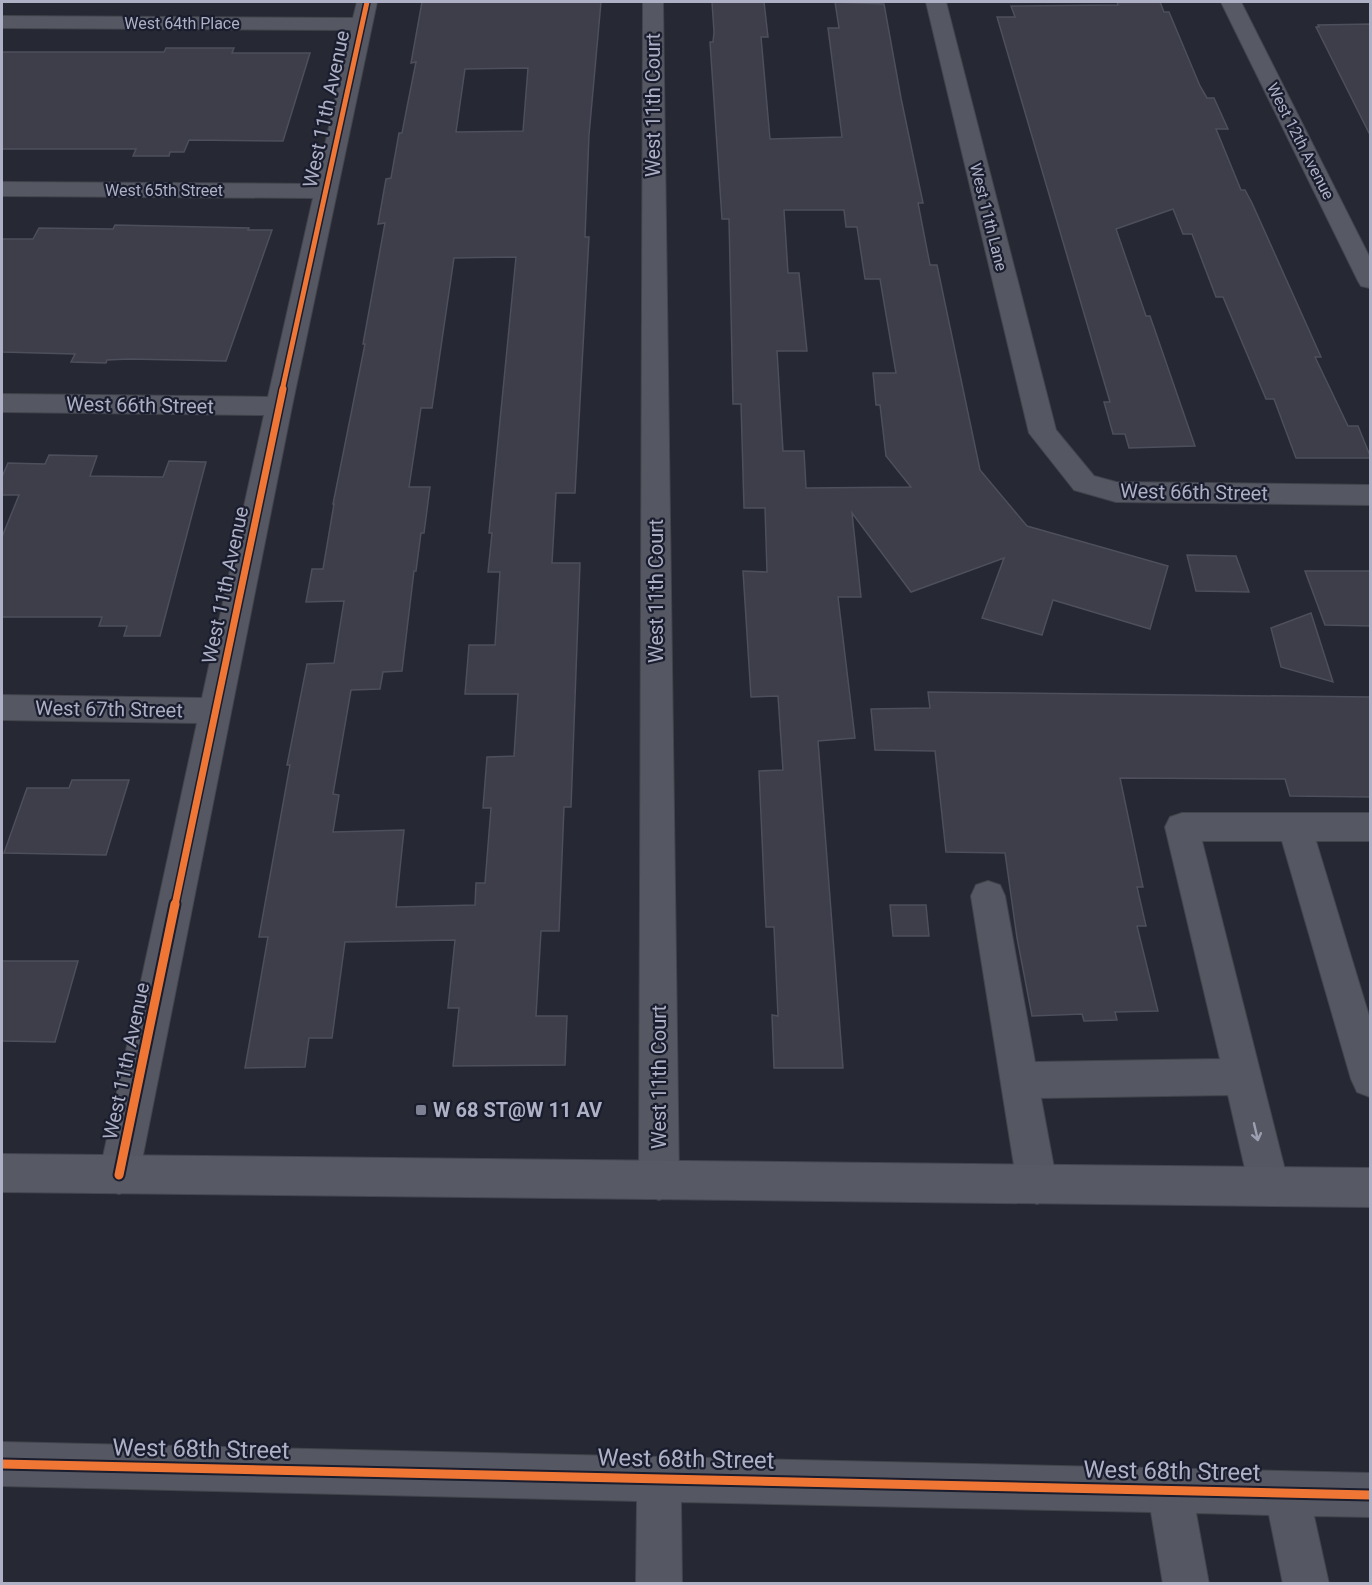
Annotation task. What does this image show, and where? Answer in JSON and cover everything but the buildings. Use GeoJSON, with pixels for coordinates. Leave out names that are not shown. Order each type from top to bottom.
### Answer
{"type":"FeatureCollection","features":[{"type":"Feature","properties":{"kind":"main road","name":"West 12th Avenue"},"geometry":{"type":"LineString","coordinates":[[1231,2],[1371,281]]}},
{"type":"Feature","properties":{"kind":"main road"},"geometry":{"type":"LineString","coordinates":[[2,1173],[1371,1188]]}},
{"type":"Feature","properties":{"kind":"street","name":"West 11th Court"},"geometry":{"type":"LineString","coordinates":[[653,2],[659,1181]]}},
{"type":"Feature","properties":{"kind":"street","name":"West 11th Lane"},"geometry":{"type":"LineString","coordinates":[[936,2],[1043,433]]}},
{"type":"Feature","properties":{"kind":"street","name":"West 64th Place"},"geometry":{"type":"LineString","coordinates":[[2,22],[364,13]]}},
{"type":"Feature","properties":{"kind":"street","name":"West 11th Avenue"},"geometry":{"type":"LineString","coordinates":[[119,1175],[279,406],[364,13]]}},
{"type":"Feature","properties":{"kind":"street","name":"West 65th Street"},"geometry":{"type":"LineString","coordinates":[[2,189],[326,191]]}},
{"type":"Feature","properties":{"kind":"street","name":"West 66th Street"},"geometry":{"type":"LineString","coordinates":[[2,403],[279,406]]}},
{"type":"Feature","properties":{"kind":"street","name":"West 66th Street"},"geometry":{"type":"LineString","coordinates":[[1043,433],[1083,483],[1116,492],[1371,495]]}},
{"type":"Feature","properties":{"kind":"street","name":"West 67th Street"},"geometry":{"type":"LineString","coordinates":[[2,707],[216,711]]}},
{"type":"Feature","properties":{"kind":"street"},"geometry":{"type":"LineString","coordinates":[[1269,1186],[1182,827],[1371,827]]}},
{"type":"Feature","properties":{"kind":"street"},"geometry":{"type":"LineString","coordinates":[[1295,827],[1364,1034],[1371,1079]]}},
{"type":"Feature","properties":{"kind":"street"},"geometry":{"type":"LineString","coordinates":[[988,896],[1038,1184]]}},
{"type":"Feature","properties":{"kind":"street"},"geometry":{"type":"LineString","coordinates":[[1020,1080],[1243,1077]]}},
{"type":"Feature","properties":{"kind":"street","name":"West 68th Street"},"geometry":{"type":"LineString","coordinates":[[2,1464],[1371,1495]]}},
{"type":"Feature","properties":{"kind":"street"},"geometry":{"type":"LineString","coordinates":[[659,1478],[659,1584]]}},
{"type":"Feature","properties":{"kind":"street"},"geometry":{"type":"LineString","coordinates":[[1169,1490],[1186,1584]]}},
{"type":"Feature","properties":{"kind":"street"},"geometry":{"type":"LineString","coordinates":[[1287,1492],[1306,1584]]}},
{"type":"Feature","properties":{"kind":"cycle path"},"geometry":{"type":"LineString","coordinates":[[119,1175],[279,406],[367,2]]}},
{"type":"Feature","properties":{"kind":"cycle path"},"geometry":{"type":"LineString","coordinates":[[2,1464],[1370,1495]]}},
{"type":"Feature","properties":{"kind":"place","name":"W 68 ST@W 11 AV"},"geometry":{"type":"Point","coordinates":[421,1110]}}]}
